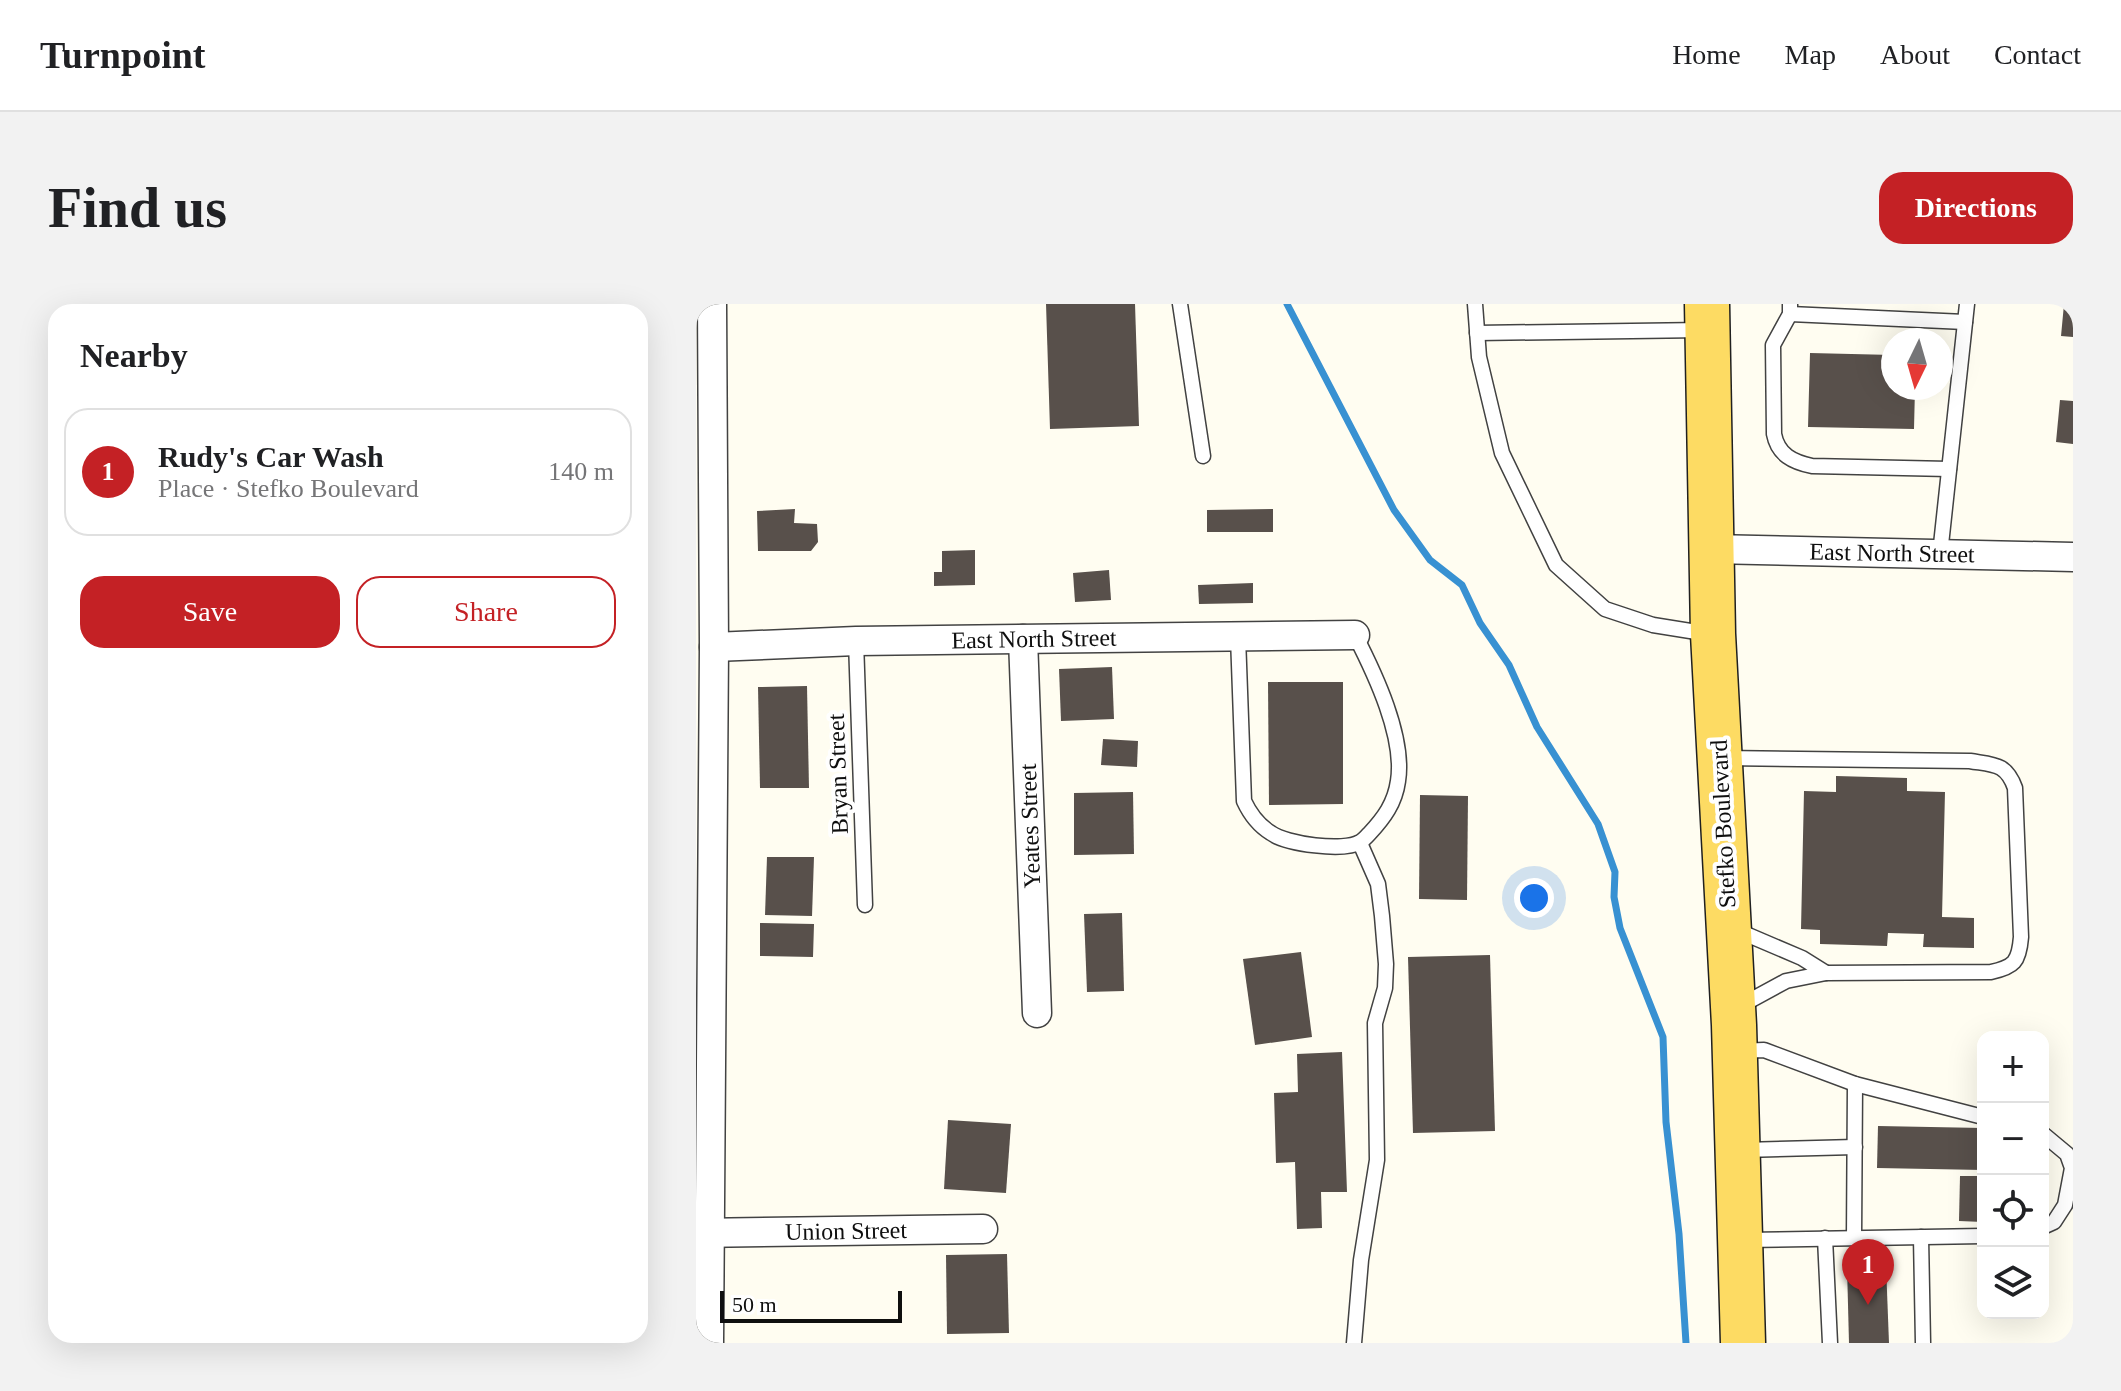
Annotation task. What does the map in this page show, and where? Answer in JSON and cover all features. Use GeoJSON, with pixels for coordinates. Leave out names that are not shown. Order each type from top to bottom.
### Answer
{"type":"FeatureCollection","features":[{"type":"Feature","properties":{"kind":"main road","name":"Stefko Boulevard"},"geometry":{"type":"LineString","coordinates":[[1707,317],[1713,634],[1734,1031],[1743,1343]]}},
{"type":"Feature","properties":{"kind":"street"},"geometry":{"type":"LineString","coordinates":[[709,1343],[702,1232],[714,647],[712,304]]}},
{"type":"Feature","properties":{"kind":"street","name":"East North Street"},"geometry":{"type":"LineString","coordinates":[[1711,549],[2073,557]]}},
{"type":"Feature","properties":{"kind":"street","name":"East North Street"},"geometry":{"type":"LineString","coordinates":[[714,647],[856,641],[1355,635]]}},
{"type":"Feature","properties":{"kind":"street","name":"Yeates Street"},"geometry":{"type":"LineString","coordinates":[[1023,639],[1037,1013]]}},
{"type":"Feature","properties":{"kind":"street","name":"Union Street"},"geometry":{"type":"LineString","coordinates":[[702,1232],[983,1229]]}},
{"type":"Feature","properties":{"kind":"lane"},"geometry":{"type":"LineString","coordinates":[[1180,304],[1203,456]]}},
{"type":"Feature","properties":{"kind":"lane"},"geometry":{"type":"LineString","coordinates":[[1475,304],[1479,357],[1502,453],[1556,565],[1605,609],[1653,625],[1713,634]]}},
{"type":"Feature","properties":{"kind":"lane"},"geometry":{"type":"LineString","coordinates":[[1940,554],[1967,304]]}},
{"type":"Feature","properties":{"kind":"lane"},"geometry":{"type":"LineString","coordinates":[[1949,469],[1812,466],[1785,455],[1776,445],[1774,434],[1773,345],[1790,309],[1965,322]]}},
{"type":"Feature","properties":{"kind":"lane"},"geometry":{"type":"LineString","coordinates":[[1477,333],[1707,317]]}},
{"type":"Feature","properties":{"kind":"lane"},"geometry":{"type":"LineString","coordinates":[[1238,637],[1244,801],[1251,816],[1273,835],[1313,846],[1337,846],[1360,843],[1384,819],[1399,779],[1396,739],[1373,670],[1355,635]]}},
{"type":"Feature","properties":{"kind":"lane","name":"Bryan Street"},"geometry":{"type":"LineString","coordinates":[[856,641],[865,905]]}},
{"type":"Feature","properties":{"kind":"lane"},"geometry":{"type":"LineString","coordinates":[[1719,758],[1970,761],[1998,766],[2010,775],[2015,788],[2021,937],[2020,954],[2010,968],[1991,972],[1826,973],[1786,981],[1734,1031],[1764,1050],[1855,1084],[1977,1115]]}},
{"type":"Feature","properties":{"kind":"lane"},"geometry":{"type":"LineString","coordinates":[[1354,1343],[1361,1260],[1377,1160],[1375,1023],[1385,988],[1386,964],[1378,884],[1360,843]]}},
{"type":"Feature","properties":{"kind":"lane"},"geometry":{"type":"LineString","coordinates":[[1728,927],[1802,958],[1826,973]]}},
{"type":"Feature","properties":{"kind":"lane"},"geometry":{"type":"LineString","coordinates":[[1854,1238],[1855,1084]]}},
{"type":"Feature","properties":{"kind":"lane"},"geometry":{"type":"LineString","coordinates":[[2049,1139],[2067,1154],[2072,1168],[2065,1205],[2049,1224]]}},
{"type":"Feature","properties":{"kind":"lane"},"geometry":{"type":"LineString","coordinates":[[1737,1150],[1855,1147]]}},
{"type":"Feature","properties":{"kind":"lane"},"geometry":{"type":"LineString","coordinates":[[1739,1240],[1977,1236]]}},
{"type":"Feature","properties":{"kind":"lane"},"geometry":{"type":"LineString","coordinates":[[1921,1237],[1923,1343]]}},
{"type":"Feature","properties":{"kind":"lane"},"geometry":{"type":"LineString","coordinates":[[1825,1238],[1830,1343]]}},
{"type":"Feature","properties":{"kind":"building"},"geometry":{"type":"Polygon","coordinates":[[[1046,304],[1135,304],[1139,426],[1050,429],[1046,304]]]}},
{"type":"Feature","properties":{"kind":"building"},"geometry":{"type":"Polygon","coordinates":[[[2064,304],[2073,304],[2073,337],[2061,336],[2064,304]]]}},
{"type":"Feature","properties":{"kind":"building"},"geometry":{"type":"Polygon","coordinates":[[[1810,353],[1881,355],[1881,400],[1915,400],[1914,429],[1808,427],[1810,353]]]}},
{"type":"Feature","properties":{"kind":"building"},"geometry":{"type":"Polygon","coordinates":[[[2060,400],[2073,401],[2073,444],[2056,442],[2060,400]]]}},
{"type":"Feature","properties":{"kind":"building"},"geometry":{"type":"Polygon","coordinates":[[[795,509],[794,523],[817,524],[818,542],[811,551],[758,551],[757,511],[795,509]]]}},
{"type":"Feature","properties":{"kind":"building"},"geometry":{"type":"Polygon","coordinates":[[[1273,509],[1273,532],[1207,532],[1207,510],[1273,509]]]}},
{"type":"Feature","properties":{"kind":"building"},"geometry":{"type":"Polygon","coordinates":[[[975,550],[975,585],[934,586],[934,572],[942,572],[942,551],[975,550]]]}},
{"type":"Feature","properties":{"kind":"building"},"geometry":{"type":"Polygon","coordinates":[[[1109,570],[1111,600],[1075,602],[1073,573],[1109,570]]]}},
{"type":"Feature","properties":{"kind":"building"},"geometry":{"type":"Polygon","coordinates":[[[1253,583],[1253,603],[1199,604],[1198,585],[1253,583]]]}},
{"type":"Feature","properties":{"kind":"building"},"geometry":{"type":"Polygon","coordinates":[[[1112,667],[1114,719],[1061,721],[1059,669],[1112,667]]]}},
{"type":"Feature","properties":{"kind":"building"},"geometry":{"type":"Polygon","coordinates":[[[1268,682],[1343,682],[1343,804],[1269,805],[1268,682]]]}},
{"type":"Feature","properties":{"kind":"building"},"geometry":{"type":"Polygon","coordinates":[[[807,686],[809,788],[760,788],[758,687],[807,686]]]}},
{"type":"Feature","properties":{"kind":"building"},"geometry":{"type":"Polygon","coordinates":[[[1103,739],[1138,741],[1137,767],[1101,765],[1103,739]]]}},
{"type":"Feature","properties":{"kind":"building"},"geometry":{"type":"Polygon","coordinates":[[[1836,776],[1907,778],[1907,791],[1945,792],[1942,917],[1974,918],[1974,948],[1923,947],[1924,934],[1888,933],[1887,946],[1820,944],[1820,930],[1801,929],[1804,791],[1836,792],[1836,776]]]}},
{"type":"Feature","properties":{"kind":"building"},"geometry":{"type":"Polygon","coordinates":[[[1133,792],[1134,854],[1074,855],[1074,793],[1133,792]]]}},
{"type":"Feature","properties":{"kind":"building"},"geometry":{"type":"Polygon","coordinates":[[[1420,795],[1468,796],[1467,900],[1419,899],[1420,795]]]}},
{"type":"Feature","properties":{"kind":"building"},"geometry":{"type":"Polygon","coordinates":[[[767,857],[814,857],[812,916],[765,915],[767,857]]]}},
{"type":"Feature","properties":{"kind":"building"},"geometry":{"type":"Polygon","coordinates":[[[1122,913],[1124,991],[1087,992],[1084,914],[1122,913]]]}},
{"type":"Feature","properties":{"kind":"building"},"geometry":{"type":"Polygon","coordinates":[[[760,923],[814,924],[813,957],[760,956],[760,923]]]}},
{"type":"Feature","properties":{"kind":"building"},"geometry":{"type":"Polygon","coordinates":[[[1301,952],[1312,1037],[1255,1045],[1243,959],[1301,952]]]}},
{"type":"Feature","properties":{"kind":"building"},"geometry":{"type":"Polygon","coordinates":[[[1490,955],[1495,1131],[1413,1133],[1408,957],[1490,955]]]}},
{"type":"Feature","properties":{"kind":"building"},"geometry":{"type":"Polygon","coordinates":[[[1342,1052],[1347,1192],[1321,1192],[1322,1228],[1297,1229],[1295,1162],[1276,1163],[1274,1093],[1298,1092],[1297,1054],[1342,1052]]]}},
{"type":"Feature","properties":{"kind":"building"},"geometry":{"type":"Polygon","coordinates":[[[948,1120],[1011,1124],[1006,1193],[944,1189],[948,1120]]]}},
{"type":"Feature","properties":{"kind":"building"},"geometry":{"type":"Polygon","coordinates":[[[1878,1126],[1977,1128],[1977,1170],[1877,1168],[1878,1126]]]}},
{"type":"Feature","properties":{"kind":"building"},"geometry":{"type":"Polygon","coordinates":[[[1960,1176],[1977,1176],[1977,1222],[1959,1221],[1960,1176]]]}},
{"type":"Feature","properties":{"kind":"building"},"geometry":{"type":"Polygon","coordinates":[[[1007,1254],[1009,1333],[947,1334],[946,1255],[1007,1254]]]}},
{"type":"Feature","properties":{"kind":"building"},"geometry":{"type":"Polygon","coordinates":[[[1886,1265],[1889,1343],[1849,1343],[1847,1266],[1886,1265]]]}},
{"type":"Feature","properties":{"kind":"waterway"},"geometry":{"type":"LineString","coordinates":[[1287,304],[1394,510],[1430,560],[1462,585],[1480,623],[1509,665],[1537,727],[1598,824],[1615,872],[1614,897],[1620,928],[1663,1037],[1666,1122],[1679,1234],[1686,1343]]}},
{"type":"Feature","properties":{"kind":"place","name":"Rudy's Car Wash"},"geometry":{"type":"Point","coordinates":[1868,1305]}}]}
